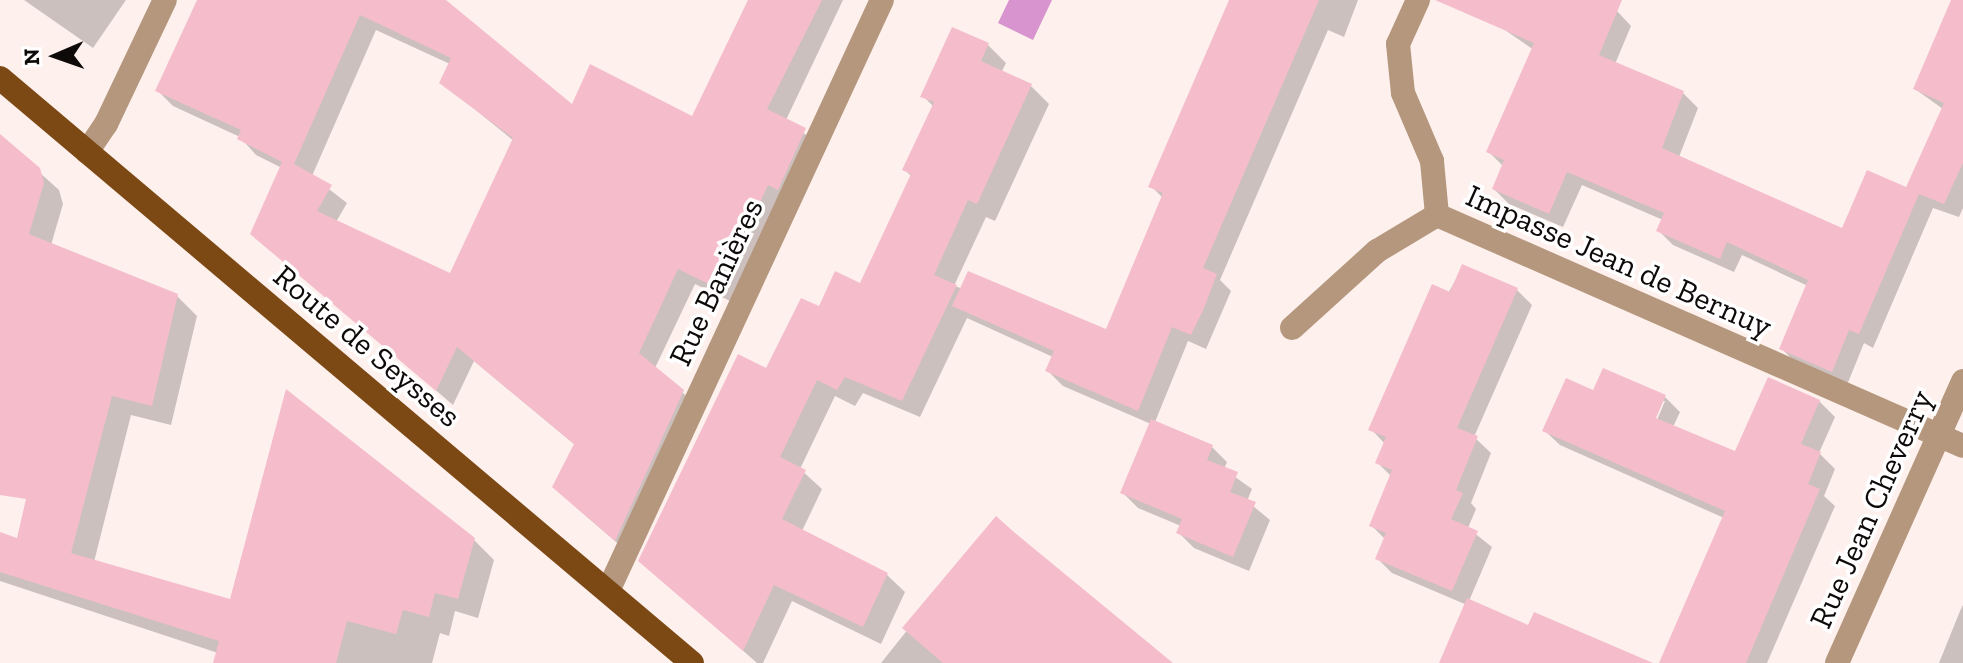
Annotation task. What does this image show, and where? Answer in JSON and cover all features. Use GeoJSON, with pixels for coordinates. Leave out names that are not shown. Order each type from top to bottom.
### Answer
{"type":"FeatureCollection","features":[{"type":"Feature","properties":{"kind":"main road","name":"Route de Seysses"},"geometry":{"type":"LineString","coordinates":[[0,78],[692,663]]}},
{"type":"Feature","properties":{"kind":"street"},"geometry":{"type":"LineString","coordinates":[[87,152],[106,124],[165,0]]}},
{"type":"Feature","properties":{"kind":"street","name":"Rue Banières"},"geometry":{"type":"LineString","coordinates":[[608,591],[882,0]]}},
{"type":"Feature","properties":{"kind":"street","name":"Impasse Jean de Bernuy"},"geometry":{"type":"LineString","coordinates":[[1418,0],[1398,44],[1399,56],[1403,93],[1432,161],[1437,215],[1963,446]]}},
{"type":"Feature","properties":{"kind":"street"},"geometry":{"type":"LineString","coordinates":[[1292,328],[1377,251],[1437,215]]}},
{"type":"Feature","properties":{"kind":"street","name":"Rue Jean Cheverry"},"geometry":{"type":"LineString","coordinates":[[1837,663],[1963,381]]}},
{"type":"Feature","properties":{"kind":"shaded area"},"geometry":{"type":"Polygon","coordinates":[[[1009,0],[1052,0],[1033,40],[998,23],[1009,0]]]}},
{"type":"Feature","properties":{"kind":"building"},"geometry":{"type":"Polygon","coordinates":[[[197,0],[446,0],[572,104],[590,64],[692,116],[748,0],[822,0],[767,109],[806,128],[778,190],[768,185],[756,211],[751,208],[715,287],[678,269],[639,353],[684,390],[615,541],[552,487],[574,444],[457,347],[436,391],[250,234],[282,162],[237,139],[241,130],[155,91],[197,0]],[[360,15],[294,164],[332,185],[317,211],[450,273],[513,138],[439,83],[451,58],[360,15]]]}},
{"type":"Feature","properties":{"kind":"building"},"geometry":{"type":"Polygon","coordinates":[[[1229,0],[1319,0],[1203,268],[1217,274],[1204,308],[1191,335],[1172,327],[1138,411],[1045,371],[1054,351],[952,306],[968,271],[1106,329],[1163,193],[1148,187],[1229,0]]]}},
{"type":"Feature","properties":{"kind":"building"},"geometry":{"type":"Polygon","coordinates":[[[1435,0],[1622,0],[1599,55],[1684,91],[1662,148],[1842,228],[1867,170],[1906,187],[1944,103],[1913,89],[1951,0],[1963,0],[1963,163],[1944,204],[1919,194],[1859,334],[1849,330],[1832,372],[1779,349],[1808,280],[1727,242],[1720,259],[1656,231],[1664,213],[1567,172],[1549,214],[1492,189],[1504,160],[1486,152],[1534,43],[1435,0]]]}},
{"type":"Feature","properties":{"kind":"building"},"geometry":{"type":"Polygon","coordinates":[[[952,27],[989,43],[981,61],[1032,84],[977,204],[968,200],[934,275],[957,285],[902,401],[845,377],[837,390],[817,380],[780,457],[806,470],[782,519],[888,573],[863,627],[774,585],[743,651],[638,561],[738,354],[766,368],[801,298],[819,306],[835,271],[860,283],[911,174],[902,170],[934,102],[920,97],[952,27]]]}},
{"type":"Feature","properties":{"kind":"building"},"geometry":{"type":"Polygon","coordinates":[[[0,134],[40,168],[44,183],[29,234],[178,294],[152,406],[112,396],[71,553],[230,599],[286,389],[475,538],[458,599],[435,593],[429,617],[403,610],[396,634],[347,621],[336,663],[213,663],[219,641],[0,572],[0,532],[17,538],[26,499],[0,495],[0,134]]]}},
{"type":"Feature","properties":{"kind":"building"},"geometry":{"type":"Polygon","coordinates":[[[1462,264],[1518,288],[1457,428],[1478,436],[1456,490],[1463,493],[1451,519],[1478,531],[1452,591],[1375,559],[1386,533],[1369,526],[1392,470],[1375,463],[1386,437],[1368,430],[1432,284],[1450,292],[1462,264]]]}},
{"type":"Feature","properties":{"kind":"building"},"geometry":{"type":"Polygon","coordinates":[[[1603,368],[1666,395],[1656,418],[1735,451],[1768,377],[1820,400],[1801,444],[1821,452],[1808,484],[1820,489],[1746,663],[1659,663],[1725,511],[1542,431],[1566,378],[1593,390],[1603,368]]]}},
{"type":"Feature","properties":{"kind":"building"},"geometry":{"type":"Polygon","coordinates":[[[1151,419],[1213,445],[1207,460],[1238,472],[1230,492],[1256,502],[1233,557],[1176,533],[1182,519],[1120,493],[1151,419]]]}},
{"type":"Feature","properties":{"kind":"building"},"geometry":{"type":"Polygon","coordinates":[[[996,516],[1173,663],[943,663],[902,628],[996,516]]]}},
{"type":"Feature","properties":{"kind":"building"},"geometry":{"type":"Polygon","coordinates":[[[1467,598],[1528,625],[1534,612],[1653,663],[1439,663],[1467,598]]]}}]}
